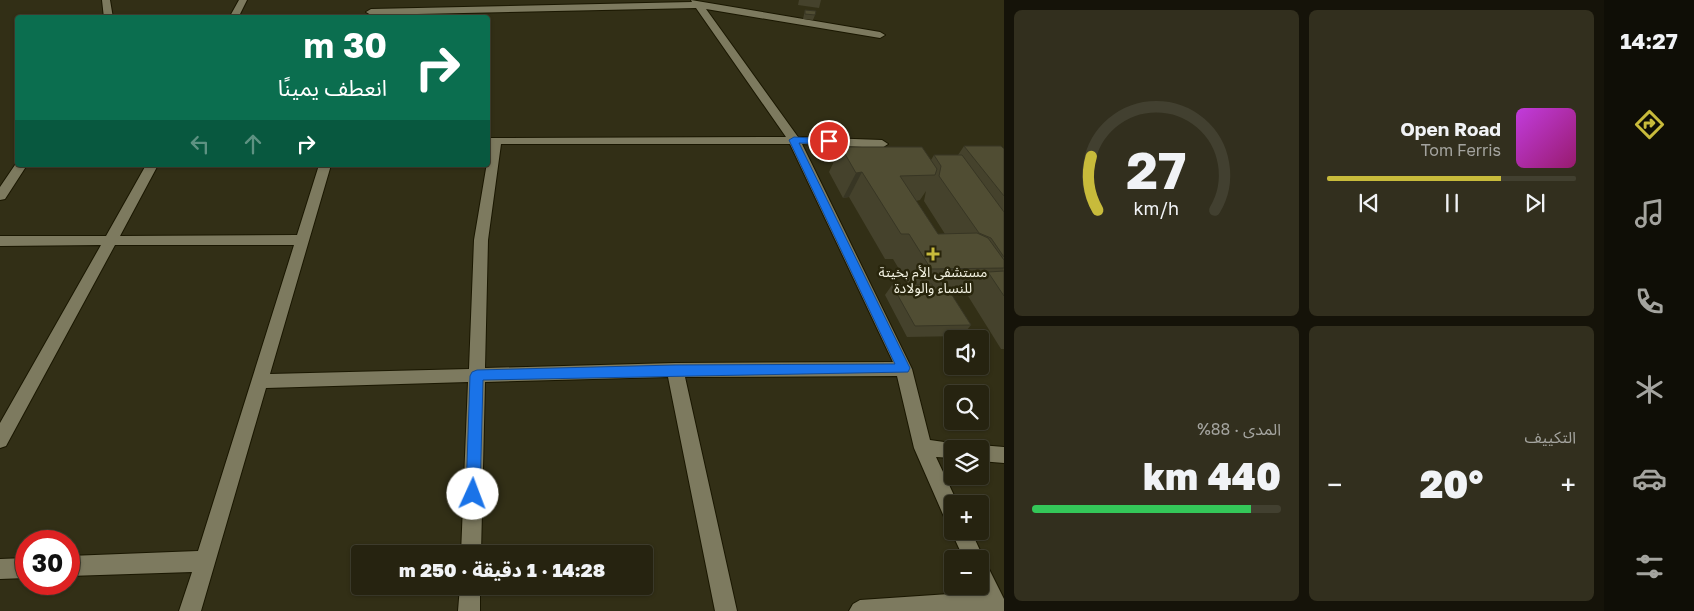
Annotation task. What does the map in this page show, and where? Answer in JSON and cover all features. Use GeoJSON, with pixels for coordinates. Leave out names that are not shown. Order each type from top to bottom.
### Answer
{"type":"FeatureCollection","features":[{"type":"Feature","properties":{"kind":"street"},"geometry":{"type":"LineString","coordinates":[[106,0],[109,15]]}},
{"type":"Feature","properties":{"kind":"street"},"geometry":{"type":"LineString","coordinates":[[235,15],[243,0]]}},
{"type":"Feature","properties":{"kind":"street"},"geometry":{"type":"LineString","coordinates":[[374,0],[370,15],[697,2],[880,35]]}},
{"type":"Feature","properties":{"kind":"street"},"geometry":{"type":"LineString","coordinates":[[697,2],[794,140],[904,368],[923,448],[944,495]]}},
{"type":"Feature","properties":{"kind":"street"},"geometry":{"type":"LineString","coordinates":[[490,158],[492,141],[794,140],[882,144]]}},
{"type":"Feature","properties":{"kind":"street"},"geometry":{"type":"LineString","coordinates":[[0,196],[20,167]]}},
{"type":"Feature","properties":{"kind":"street"},"geometry":{"type":"LineString","coordinates":[[0,440],[151,167]]}},
{"type":"Feature","properties":{"kind":"street"},"geometry":{"type":"LineString","coordinates":[[190,611],[324,167]]}},
{"type":"Feature","properties":{"kind":"street"},"geometry":{"type":"LineString","coordinates":[[471,545],[480,240],[489,167]]}},
{"type":"Feature","properties":{"kind":"street"},"geometry":{"type":"LineString","coordinates":[[0,241],[302,240]]}},
{"type":"Feature","properties":{"kind":"street"},"geometry":{"type":"LineString","coordinates":[[260,381],[675,370],[904,368]]}},
{"type":"Feature","properties":{"kind":"street"},"geometry":{"type":"LineString","coordinates":[[675,370],[726,611]]}},
{"type":"Feature","properties":{"kind":"street"},"geometry":{"type":"LineString","coordinates":[[923,448],[944,449]]}},
{"type":"Feature","properties":{"kind":"street"},"geometry":{"type":"LineString","coordinates":[[989,454],[1004,455]]}},
{"type":"Feature","properties":{"kind":"street"},"geometry":{"type":"LineString","coordinates":[[80,566],[206,562]]}},
{"type":"Feature","properties":{"kind":"street"},"geometry":{"type":"LineString","coordinates":[[0,568],[15,568]]}},
{"type":"Feature","properties":{"kind":"street"},"geometry":{"type":"LineString","coordinates":[[860,611],[996,606],[989,591]]}},
{"type":"Feature","properties":{"kind":"street"},"geometry":{"type":"LineString","coordinates":[[469,611],[470,595]]}},
{"type":"Feature","properties":{"kind":"building"},"geometry":{"type":"Polygon","coordinates":[[[805,10],[816,11],[815,15],[805,14],[805,10]]]}},
{"type":"Feature","properties":{"kind":"building"},"geometry":{"type":"Polygon","coordinates":[[[964,146],[1001,146],[1004,149],[1004,196],[964,146]]]}},
{"type":"Feature","properties":{"kind":"building"},"geometry":{"type":"Polygon","coordinates":[[[841,147],[922,147],[937,169],[935,175],[900,176],[938,234],[977,233],[988,238],[1004,260],[1004,268],[931,269],[909,234],[901,234],[862,172],[856,173],[841,147]]]}},
{"type":"Feature","properties":{"kind":"building"},"geometry":{"type":"Polygon","coordinates":[[[934,155],[962,155],[1004,212],[1004,257],[991,238],[979,233],[939,176],[941,166],[934,155]]]}},
{"type":"Feature","properties":{"kind":"building"},"geometry":{"type":"Polygon","coordinates":[[[1004,271],[1004,296],[988,272],[1004,271]]]}},
{"type":"Feature","properties":{"kind":"building"},"geometry":{"type":"Polygon","coordinates":[[[932,284],[934,292],[950,292],[971,325],[915,326],[892,285],[932,284]]]}},
{"type":"Feature","properties":{"kind":"place","name":"مستشفى الأم بخيتة للنساء والولادة"},"geometry":{"type":"Point","coordinates":[933,254]}},
{"type":"Feature","properties":{"kind":"route"},"geometry":{"type":"LineString","coordinates":[[473,494],[477,376],[675,370],[904,368],[794,140],[829,141]]}}]}
